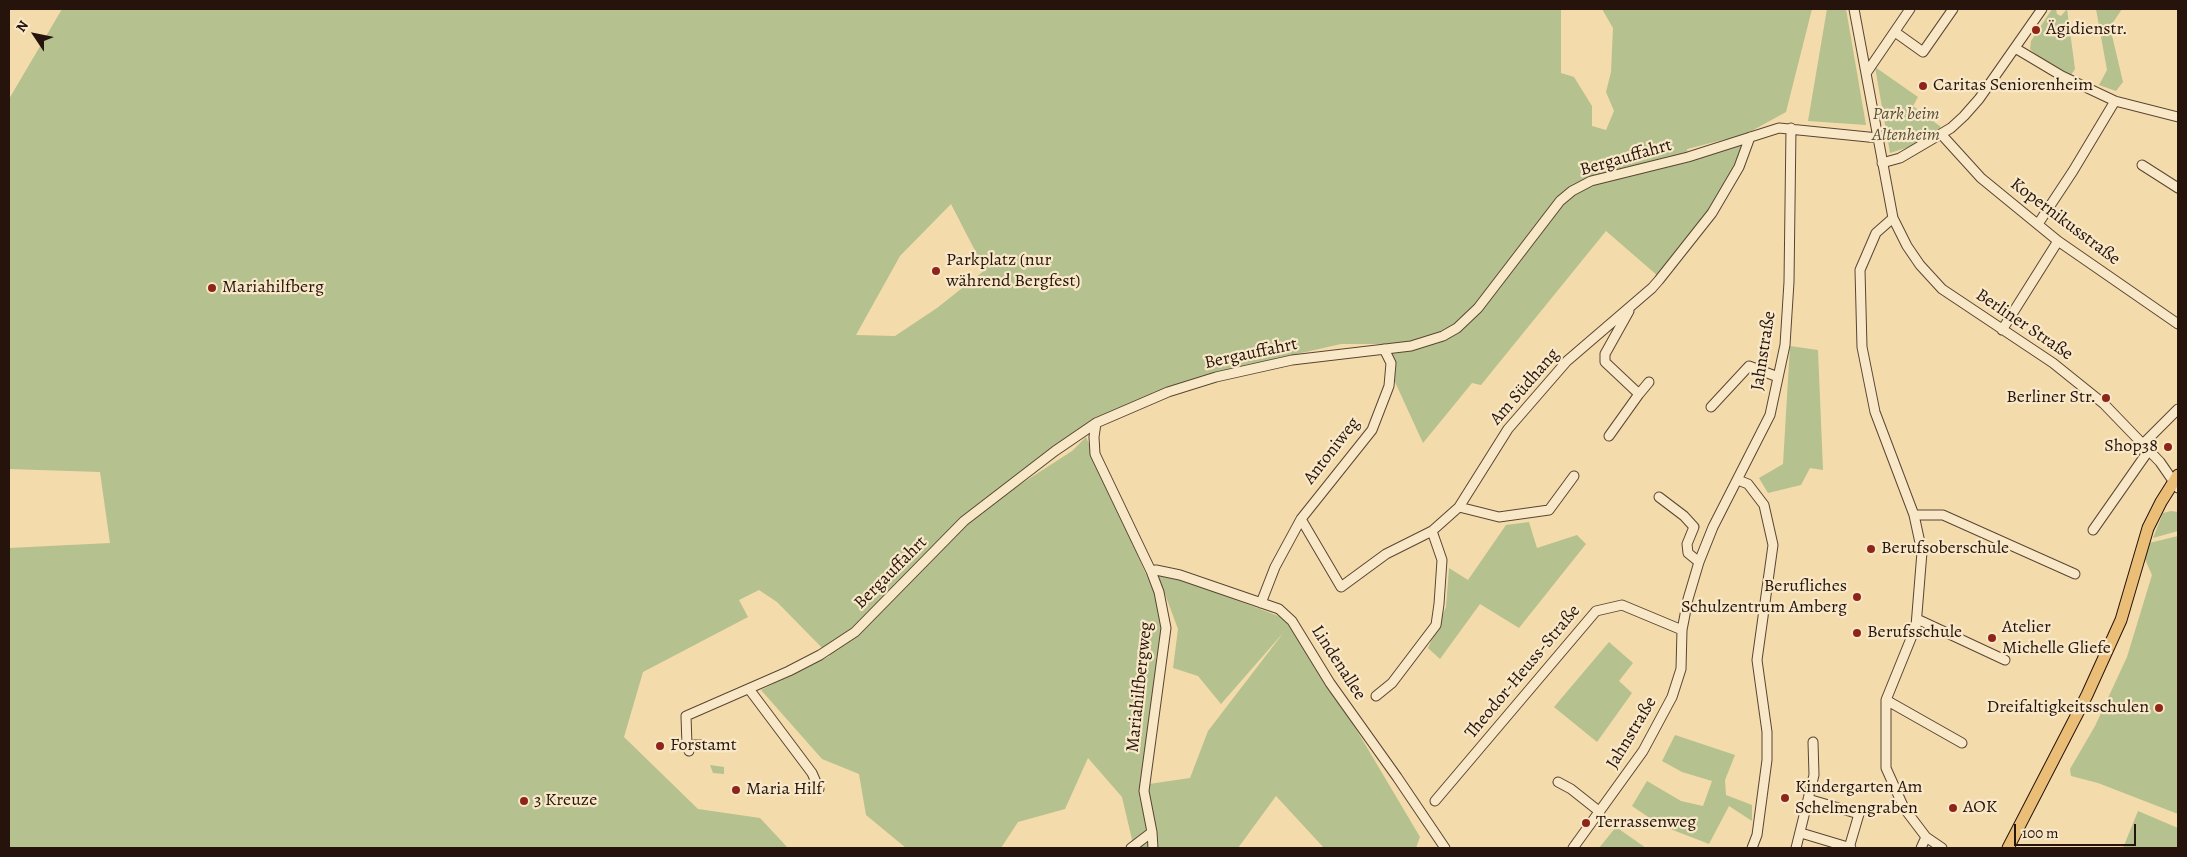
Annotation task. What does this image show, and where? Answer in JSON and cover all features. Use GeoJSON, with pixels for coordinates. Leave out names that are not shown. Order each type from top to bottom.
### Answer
{"type":"FeatureCollection","features":[{"type":"Feature","properties":{"kind":"main road"},"geometry":{"type":"LineString","coordinates":[[2008,848],[2054,762],[2117,628],[2148,528],[2177,481]]}},
{"type":"Feature","properties":{"kind":"street","name":"Berliner Straße"},"geometry":{"type":"LineString","coordinates":[[1854,9],[1893,218],[1907,246],[1929,276],[1942,289],[2077,381],[2104,404],[2177,481]]}},
{"type":"Feature","properties":{"kind":"street"},"geometry":{"type":"LineString","coordinates":[[1867,72],[1910,9]]}},
{"type":"Feature","properties":{"kind":"street"},"geometry":{"type":"LineString","coordinates":[[1895,32],[1923,52],[1953,9]]}},
{"type":"Feature","properties":{"kind":"street"},"geometry":{"type":"LineString","coordinates":[[1882,163],[1900,158],[1940,134],[1964,116],[1980,99],[2042,9]]}},
{"type":"Feature","properties":{"kind":"street"},"geometry":{"type":"LineString","coordinates":[[2015,48],[2062,76],[2115,100],[2178,117]]}},
{"type":"Feature","properties":{"kind":"street"},"geometry":{"type":"LineString","coordinates":[[2038,224],[2073,171],[2115,100]]}},
{"type":"Feature","properties":{"kind":"street","name":"Bergauffahrt"},"geometry":{"type":"LineString","coordinates":[[701,744],[688,748],[686,716],[749,689],[820,655],[855,632],[964,521],[1055,451],[1096,423],[1168,392],[1216,377],[1292,360],[1384,349],[1426,342],[1443,336],[1457,328],[1478,308],[1549,214],[1572,191],[1591,181],[1663,164],[1779,128],[1878,138]]}},
{"type":"Feature","properties":{"kind":"street","name":"Jahnstraße"},"geometry":{"type":"LineString","coordinates":[[1573,848],[1643,751],[1672,697],[1681,669],[1682,630],[1688,599],[1699,562],[1713,527],[1770,415],[1785,346],[1789,282],[1791,128]]}},
{"type":"Feature","properties":{"kind":"street","name":"Kopernikusstraße"},"geometry":{"type":"LineString","coordinates":[[1940,134],[1981,178],[2058,241],[2178,324]]}},
{"type":"Feature","properties":{"kind":"street","name":"Am Südhang"},"geometry":{"type":"LineString","coordinates":[[1301,519],[1341,587],[1386,554],[1432,531],[1459,507],[1508,429],[1567,361],[1652,288],[1712,213],[1739,167],[1750,137]]}},
{"type":"Feature","properties":{"kind":"street"},"geometry":{"type":"LineString","coordinates":[[2142,165],[2178,188]]}},
{"type":"Feature","properties":{"kind":"street"},"geometry":{"type":"LineString","coordinates":[[1893,218],[1876,233],[1860,270],[1862,347],[1875,412],[1914,515],[1922,552],[1916,626],[1886,700],[1886,768],[1904,808],[1926,837],[1942,848]]}},
{"type":"Feature","properties":{"kind":"street"},"geometry":{"type":"LineString","coordinates":[[2002,330],[2058,241]]}},
{"type":"Feature","properties":{"kind":"street","name":"Am Südhang"},"geometry":{"type":"LineString","coordinates":[[1633,304],[1605,354],[1604,362],[1639,394]]}},
{"type":"Feature","properties":{"kind":"street","name":"Antoniweg"},"geometry":{"type":"LineString","coordinates":[[1261,603],[1275,567],[1289,538],[1301,519],[1372,430],[1388,386],[1391,363],[1384,349]]}},
{"type":"Feature","properties":{"kind":"street"},"geometry":{"type":"LineString","coordinates":[[1711,407],[1749,366],[1778,377]]}},
{"type":"Feature","properties":{"kind":"street"},"geometry":{"type":"LineString","coordinates":[[1609,436],[1649,382]]}},
{"type":"Feature","properties":{"kind":"street"},"geometry":{"type":"LineString","coordinates":[[2093,530],[2146,447],[2178,408]]}},
{"type":"Feature","properties":{"kind":"street","name":"Mariahilfbergweg"},"geometry":{"type":"LineString","coordinates":[[1096,423],[1094,437],[1096,454],[1151,572],[1159,592],[1166,628],[1144,791],[1152,832],[1152,848]]}},
{"type":"Feature","properties":{"kind":"street"},"geometry":{"type":"LineString","coordinates":[[1459,507],[1499,517],[1549,510],[1574,476]]}},
{"type":"Feature","properties":{"kind":"street"},"geometry":{"type":"LineString","coordinates":[[1738,480],[1748,484],[1764,505],[1773,545],[1757,660],[1767,732],[1767,760],[1757,835],[1752,848]]}},
{"type":"Feature","properties":{"kind":"street"},"geometry":{"type":"LineString","coordinates":[[1659,497],[1684,516],[1694,527],[1688,544],[1688,553],[1699,562]]}},
{"type":"Feature","properties":{"kind":"street"},"geometry":{"type":"LineString","coordinates":[[1914,515],[1943,515],[2076,574]]}},
{"type":"Feature","properties":{"kind":"street"},"geometry":{"type":"LineString","coordinates":[[1376,696],[1392,684],[1436,625],[1442,560],[1432,531]]}},
{"type":"Feature","properties":{"kind":"street","name":"Lindenallee"},"geometry":{"type":"LineString","coordinates":[[1151,572],[1156,570],[1180,575],[1279,609],[1292,622],[1330,683],[1397,777],[1444,848]]}},
{"type":"Feature","properties":{"kind":"street","name":"Theodor-Heuss-Straße"},"geometry":{"type":"LineString","coordinates":[[1435,801],[1596,610],[1622,605],[1682,630]]}},
{"type":"Feature","properties":{"kind":"street"},"geometry":{"type":"LineString","coordinates":[[1917,619],[2005,660]]}},
{"type":"Feature","properties":{"kind":"street"},"geometry":{"type":"LineString","coordinates":[[749,689],[812,773],[819,789]]}},
{"type":"Feature","properties":{"kind":"street"},"geometry":{"type":"LineString","coordinates":[[1886,700],[1962,743]]}},
{"type":"Feature","properties":{"kind":"street"},"geometry":{"type":"LineString","coordinates":[[1796,848],[1801,833],[1815,765],[1813,742]]}},
{"type":"Feature","properties":{"kind":"street"},"geometry":{"type":"LineString","coordinates":[[1558,782],[1600,812]]}},
{"type":"Feature","properties":{"kind":"street"},"geometry":{"type":"LineString","coordinates":[[1801,833],[1850,848],[1859,814],[1808,799]]}},
{"type":"Feature","properties":{"kind":"street"},"geometry":{"type":"LineString","coordinates":[[1131,848],[1152,832]]}},
{"type":"Feature","properties":{"kind":"street"},"geometry":{"type":"LineString","coordinates":[[1921,848],[1926,837]]}},
{"type":"Feature","properties":{"kind":"green space"},"geometry":{"type":"Polygon","coordinates":[[[62,9],[1561,9],[1561,73],[1574,77],[1592,106],[1592,126],[1606,130],[1614,111],[1606,92],[1611,72],[1613,28],[1602,9],[1812,9],[1786,112],[1746,134],[1687,149],[1688,157],[1591,181],[1645,172],[1744,143],[1737,165],[1709,210],[1658,276],[1606,231],[1481,385],[1472,383],[1423,443],[1395,382],[1391,363],[1382,344],[1341,344],[1257,363],[1172,387],[1091,421],[973,515],[1072,451],[1086,437],[1168,625],[1149,784],[1190,778],[1208,731],[1284,632],[1221,704],[1198,676],[1173,668],[1178,629],[1156,570],[1292,621],[1420,837],[1416,848],[1324,848],[1276,796],[1238,848],[1134,848],[1122,797],[1088,758],[1065,809],[1018,822],[1001,848],[906,848],[866,815],[859,774],[822,759],[761,690],[830,656],[777,602],[759,590],[739,600],[748,617],[643,672],[624,737],[698,809],[760,818],[788,848],[9,848],[9,548],[110,543],[100,472],[9,469],[9,99],[62,9]],[[951,204],[900,256],[856,335],[895,336],[937,308],[985,270],[951,204]]]}},
{"type":"Feature","properties":{"kind":"green space"},"geometry":{"type":"Polygon","coordinates":[[[1827,9],[1846,9],[1866,125],[1808,121],[1827,9]]]}},
{"type":"Feature","properties":{"kind":"green space"},"geometry":{"type":"Polygon","coordinates":[[[2052,9],[2056,9],[2057,14],[2061,16],[2067,9],[2075,69],[2071,75],[2036,55],[2030,49],[2031,41],[2052,9]]]}},
{"type":"Feature","properties":{"kind":"green space"},"geometry":{"type":"Polygon","coordinates":[[[2096,9],[2122,9],[2110,27],[2123,82],[2116,91],[2099,85],[2107,70],[2096,9]]]}},
{"type":"Feature","properties":{"kind":"green space","name":"Park beim Altenheim"},"geometry":{"type":"Polygon","coordinates":[[[1875,67],[1918,97],[1913,106],[1941,127],[1912,146],[1890,153],[1875,67]]]}},
{"type":"Feature","properties":{"kind":"green space"},"geometry":{"type":"Polygon","coordinates":[[[1790,346],[1818,350],[1823,470],[1810,468],[1801,485],[1768,493],[1759,478],[1783,464],[1790,346]]]}},
{"type":"Feature","properties":{"kind":"green space"},"geometry":{"type":"Polygon","coordinates":[[[2178,512],[2178,531],[2153,538],[2163,513],[2178,512]]]}},
{"type":"Feature","properties":{"kind":"green space"},"geometry":{"type":"Polygon","coordinates":[[[1529,522],[1537,548],[1577,535],[1586,544],[1519,628],[1480,604],[1440,659],[1428,648],[1446,607],[1449,568],[1468,580],[1506,525],[1529,522]]]}},
{"type":"Feature","properties":{"kind":"green space"},"geometry":{"type":"Polygon","coordinates":[[[2178,536],[2178,814],[2098,783],[2071,776],[2070,769],[2095,726],[2127,657],[2152,575],[2144,557],[2149,543],[2178,536]]]}},
{"type":"Feature","properties":{"kind":"green space"},"geometry":{"type":"Polygon","coordinates":[[[1609,642],[1633,663],[1619,681],[1632,693],[1597,742],[1554,707],[1609,642]]]}},
{"type":"Feature","properties":{"kind":"green space"},"geometry":{"type":"Polygon","coordinates":[[[1675,735],[1735,755],[1725,780],[1726,795],[1752,805],[1752,821],[1729,806],[1709,844],[1660,825],[1632,806],[1647,781],[1681,801],[1703,806],[1712,781],[1682,772],[1662,761],[1675,735]]]}},
{"type":"Feature","properties":{"kind":"green space"},"geometry":{"type":"Polygon","coordinates":[[[710,765],[724,767],[724,774],[713,773],[710,765]]]}},
{"type":"Feature","properties":{"kind":"green space"},"geometry":{"type":"Polygon","coordinates":[[[2138,811],[2178,828],[2178,848],[2123,848],[2138,811]]]}},
{"type":"Feature","properties":{"kind":"green space"},"geometry":{"type":"Polygon","coordinates":[[[1616,827],[1646,848],[1599,848],[1616,827]]]}},
{"type":"Feature","properties":{"kind":"place","name":"Ägidienstr."},"geometry":{"type":"Point","coordinates":[2036,30]}},
{"type":"Feature","properties":{"kind":"place","name":"Caritas Seniorenheim"},"geometry":{"type":"Point","coordinates":[1923,86]}},
{"type":"Feature","properties":{"kind":"place","name":"Parkplatz (nur während Bergfest)"},"geometry":{"type":"Point","coordinates":[936,271]}},
{"type":"Feature","properties":{"kind":"place","name":"Mariahilfberg"},"geometry":{"type":"Point","coordinates":[212,288]}},
{"type":"Feature","properties":{"kind":"place","name":"Berliner Str."},"geometry":{"type":"Point","coordinates":[2106,398]}},
{"type":"Feature","properties":{"kind":"place","name":"Shop38"},"geometry":{"type":"Point","coordinates":[2168,447]}},
{"type":"Feature","properties":{"kind":"place","name":"Berufsoberschule"},"geometry":{"type":"Point","coordinates":[1871,549]}},
{"type":"Feature","properties":{"kind":"place","name":"Berufliches Schulzentrum Amberg"},"geometry":{"type":"Point","coordinates":[1857,597]}},
{"type":"Feature","properties":{"kind":"place","name":"Berufsschule"},"geometry":{"type":"Point","coordinates":[1857,633]}},
{"type":"Feature","properties":{"kind":"place","name":"Atelier Michelle Gliefe"},"geometry":{"type":"Point","coordinates":[1992,638]}},
{"type":"Feature","properties":{"kind":"place","name":"Dreifaltigkeitsschulen"},"geometry":{"type":"Point","coordinates":[2159,708]}},
{"type":"Feature","properties":{"kind":"place","name":"Forstamt"},"geometry":{"type":"Point","coordinates":[660,746]}},
{"type":"Feature","properties":{"kind":"place","name":"Maria Hilf"},"geometry":{"type":"Point","coordinates":[736,790]}},
{"type":"Feature","properties":{"kind":"place","name":"Kindergarten Am Schelmengraben"},"geometry":{"type":"Point","coordinates":[1785,798]}},
{"type":"Feature","properties":{"kind":"place","name":"3 Kreuze"},"geometry":{"type":"Point","coordinates":[524,801]}},
{"type":"Feature","properties":{"kind":"place","name":"AOK"},"geometry":{"type":"Point","coordinates":[1953,808]}},
{"type":"Feature","properties":{"kind":"place","name":"Terrassenweg"},"geometry":{"type":"Point","coordinates":[1586,823]}}]}
